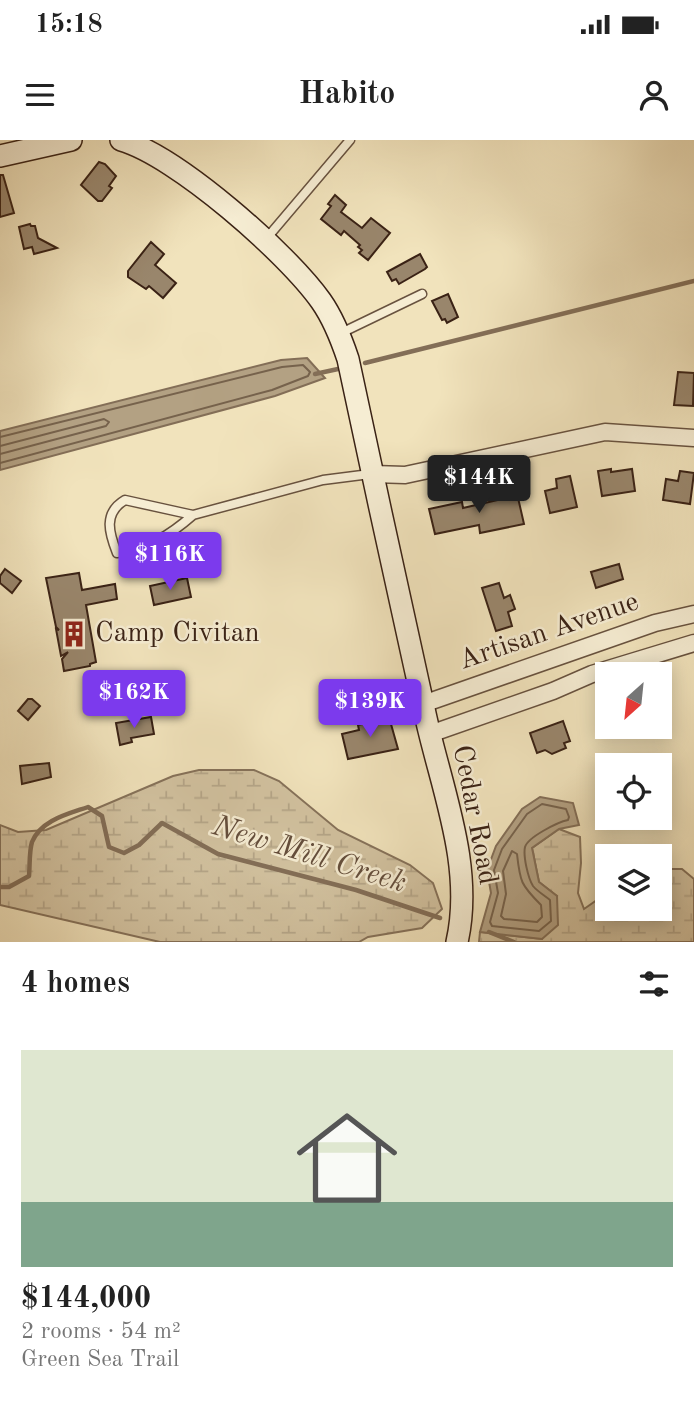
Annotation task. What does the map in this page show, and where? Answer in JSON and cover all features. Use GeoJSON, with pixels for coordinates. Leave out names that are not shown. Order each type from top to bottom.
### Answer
{"type":"FeatureCollection","features":[{"type":"Feature","properties":{"kind":"street"},"geometry":{"type":"LineString","coordinates":[[0,156],[68,140]]}},
{"type":"Feature","properties":{"kind":"street","name":"Cedar Road"},"geometry":{"type":"LineString","coordinates":[[121,140],[140,146],[165,161],[210,194],[264,240],[311,288],[329,313],[339,334],[348,359],[455,839],[461,877],[461,917],[457,942]]}},
{"type":"Feature","properties":{"kind":"street"},"geometry":{"type":"LineString","coordinates":[[373,474],[405,475],[605,432],[694,438]]}},
{"type":"Feature","properties":{"kind":"street","name":"Artisan Avenue"},"geometry":{"type":"LineString","coordinates":[[423,704],[655,623],[694,614]]}},
{"type":"Feature","properties":{"kind":"street","name":"Artisan Avenue"},"geometry":{"type":"LineString","coordinates":[[430,734],[553,691],[592,674],[694,643]]}},
{"type":"Feature","properties":{"kind":"lane"},"geometry":{"type":"LineString","coordinates":[[264,240],[350,140]]}},
{"type":"Feature","properties":{"kind":"lane"},"geometry":{"type":"LineString","coordinates":[[339,334],[422,294]]}},
{"type":"Feature","properties":{"kind":"lane"},"geometry":{"type":"LineString","coordinates":[[193,515],[125,500],[116,505],[109,517],[111,536],[117,553],[140,550],[193,515],[324,480],[373,474]]}},
{"type":"Feature","properties":{"kind":"green space"},"geometry":{"type":"Polygon","coordinates":[[[199,770],[254,770],[279,781],[338,830],[410,865],[433,883],[442,909],[422,928],[368,937],[359,942],[160,942],[0,905],[0,825],[18,832],[46,830],[173,776],[199,770]]]}},
{"type":"Feature","properties":{"kind":"green space"},"geometry":{"type":"Polygon","coordinates":[[[559,829],[580,837],[578,893],[584,909],[595,901],[595,921],[672,921],[672,869],[682,869],[694,879],[694,942],[479,942],[480,932],[542,939],[557,896],[539,882],[532,848],[559,829]]]}},
{"type":"Feature","properties":{"kind":"water"},"geometry":{"type":"Polygon","coordinates":[[[307,358],[325,378],[275,396],[0,470],[0,431],[281,360],[307,358]]]}},
{"type":"Feature","properties":{"kind":"water"},"geometry":{"type":"Polygon","coordinates":[[[540,797],[573,803],[579,825],[559,829],[532,848],[539,882],[557,896],[558,925],[542,939],[480,932],[491,893],[487,870],[496,846],[522,809],[540,797]]]}},
{"type":"Feature","properties":{"kind":"building"},"geometry":{"type":"Polygon","coordinates":[[[99,162],[105,164],[116,176],[109,186],[112,188],[102,201],[98,201],[81,185],[99,162]]]}},
{"type":"Feature","properties":{"kind":"building"},"geometry":{"type":"Polygon","coordinates":[[[0,175],[3,175],[14,213],[0,217],[0,175]]]}},
{"type":"Feature","properties":{"kind":"building"},"geometry":{"type":"Polygon","coordinates":[[[335,195],[346,205],[341,212],[362,228],[371,218],[390,233],[368,260],[359,253],[362,250],[358,247],[360,245],[344,231],[341,235],[321,219],[335,195]]]}},
{"type":"Feature","properties":{"kind":"building"},"geometry":{"type":"Polygon","coordinates":[[[30,224],[35,226],[38,238],[57,248],[34,254],[32,247],[24,249],[19,227],[30,224]]]}},
{"type":"Feature","properties":{"kind":"building"},"geometry":{"type":"Polygon","coordinates":[[[151,242],[164,254],[155,265],[176,283],[163,298],[149,286],[146,289],[128,277],[128,271],[151,242]]]}},
{"type":"Feature","properties":{"kind":"building"},"geometry":{"type":"Polygon","coordinates":[[[420,254],[427,267],[425,269],[399,284],[396,279],[392,281],[387,272],[420,254]]]}},
{"type":"Feature","properties":{"kind":"building"},"geometry":{"type":"Polygon","coordinates":[[[448,294],[458,317],[447,323],[445,319],[442,320],[432,301],[448,294]]]}},
{"type":"Feature","properties":{"kind":"building"},"geometry":{"type":"Polygon","coordinates":[[[678,372],[694,373],[693,406],[674,405],[678,372]]]}},
{"type":"Feature","properties":{"kind":"building"},"geometry":{"type":"Polygon","coordinates":[[[611,469],[611,472],[632,469],[635,491],[602,496],[598,471],[611,469]]]}},
{"type":"Feature","properties":{"kind":"building"},"geometry":{"type":"Polygon","coordinates":[[[680,471],[694,473],[690,504],[663,500],[666,479],[678,481],[680,471]]]}},
{"type":"Feature","properties":{"kind":"building"},"geometry":{"type":"Polygon","coordinates":[[[570,476],[577,507],[550,513],[545,491],[557,488],[556,479],[570,476]]]}},
{"type":"Feature","properties":{"kind":"building"},"geometry":{"type":"Polygon","coordinates":[[[516,489],[524,524],[480,533],[479,525],[435,534],[429,509],[462,502],[463,508],[502,499],[500,492],[516,489]]]}},
{"type":"Feature","properties":{"kind":"building"},"geometry":{"type":"Polygon","coordinates":[[[619,564],[623,579],[596,588],[591,572],[619,564]]]}},
{"type":"Feature","properties":{"kind":"building"},"geometry":{"type":"Polygon","coordinates":[[[5,569],[21,581],[12,593],[0,583],[0,576],[5,569]]]}},
{"type":"Feature","properties":{"kind":"building","name":"Camp Civitan"},"geometry":{"type":"Polygon","coordinates":[[[79,573],[82,590],[115,584],[117,599],[86,605],[96,662],[90,666],[64,671],[62,659],[68,652],[61,656],[56,629],[59,630],[56,627],[46,578],[79,573]]]}},
{"type":"Feature","properties":{"kind":"building"},"geometry":{"type":"Polygon","coordinates":[[[187,578],[191,597],[154,605],[150,586],[187,578]]]}},
{"type":"Feature","properties":{"kind":"building"},"geometry":{"type":"Polygon","coordinates":[[[499,583],[504,598],[510,595],[515,609],[508,612],[512,626],[496,631],[482,588],[499,583]]]}},
{"type":"Feature","properties":{"kind":"building"},"geometry":{"type":"Polygon","coordinates":[[[28,699],[40,706],[28,720],[18,711],[28,699]]]}},
{"type":"Feature","properties":{"kind":"building"},"geometry":{"type":"Polygon","coordinates":[[[151,717],[154,734],[131,738],[132,742],[120,745],[116,723],[151,717]]]}},
{"type":"Feature","properties":{"kind":"building"},"geometry":{"type":"Polygon","coordinates":[[[389,717],[398,749],[348,759],[342,734],[359,730],[358,725],[389,717]]]}},
{"type":"Feature","properties":{"kind":"building"},"geometry":{"type":"Polygon","coordinates":[[[563,721],[570,741],[564,743],[566,748],[552,754],[545,750],[537,753],[530,733],[563,721]]]}},
{"type":"Feature","properties":{"kind":"building"},"geometry":{"type":"Polygon","coordinates":[[[49,763],[51,777],[22,784],[20,766],[49,763]]]}},
{"type":"Feature","properties":{"kind":"waterway"},"geometry":{"type":"LineString","coordinates":[[365,363],[694,281]]}},
{"type":"Feature","properties":{"kind":"waterway"},"geometry":{"type":"LineString","coordinates":[[315,374],[338,369]]}},
{"type":"Feature","properties":{"kind":"waterway","name":"New Mill Creek"},"geometry":{"type":"LineString","coordinates":[[0,887],[9,887],[29,876],[32,842],[42,828],[64,815],[88,807],[102,816],[109,847],[124,853],[139,845],[162,823],[218,854],[356,890],[440,918]]}},
{"type":"Feature","properties":{"kind":"waterway","name":"New Mill Creek"},"geometry":{"type":"LineString","coordinates":[[489,932],[514,942]]}},
{"type":"Feature","properties":{"kind":"place","name":"Camp Civitan"},"geometry":{"type":"Point","coordinates":[74,634]}}]}
